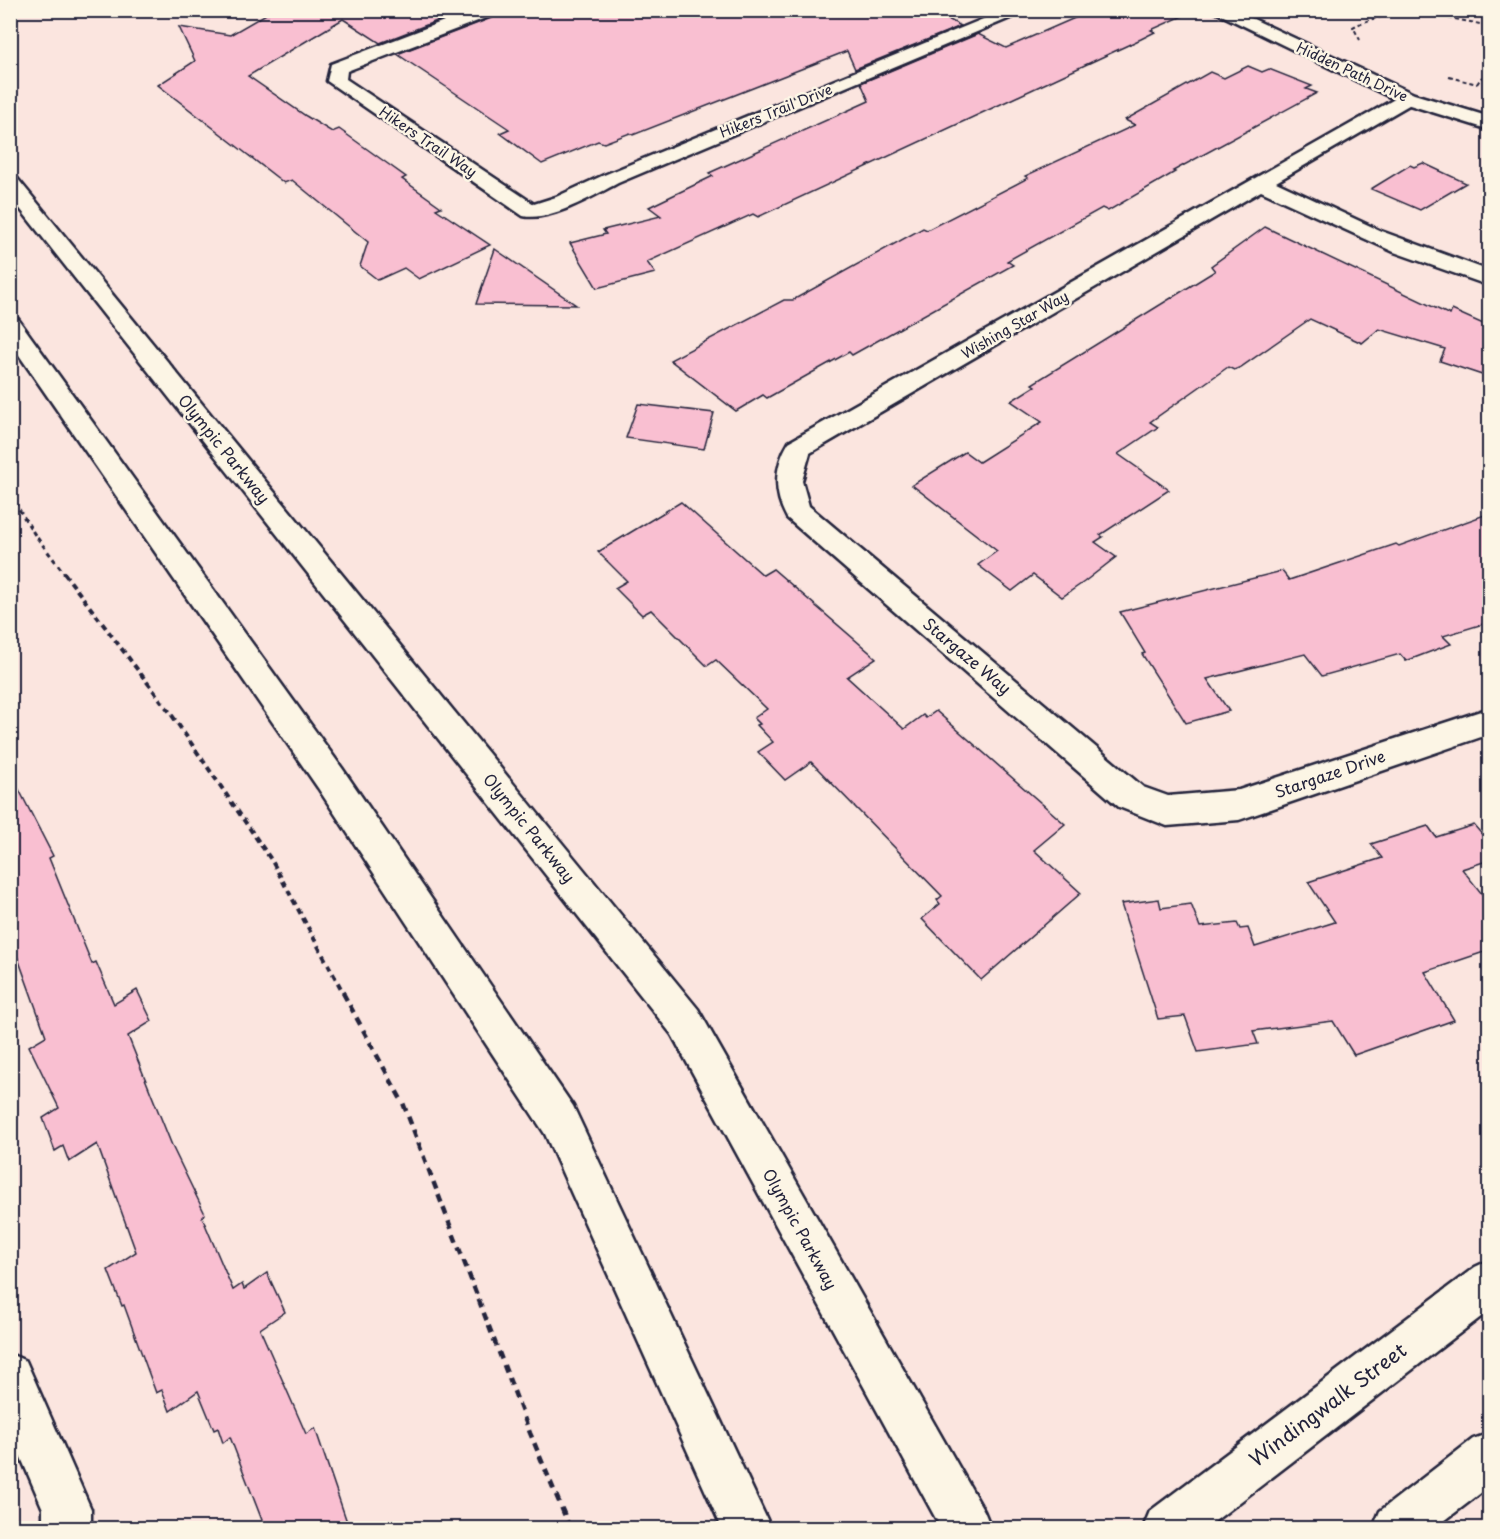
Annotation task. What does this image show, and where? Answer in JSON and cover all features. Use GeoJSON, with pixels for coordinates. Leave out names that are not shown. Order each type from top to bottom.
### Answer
{"type":"FeatureCollection","features":[{"type":"Feature","properties":{"kind":"street","name":"Hikers Trail Way"},"geometry":{"type":"LineString","coordinates":[[490,10],[338,68],[336,81],[531,211]]}},
{"type":"Feature","properties":{"kind":"street","name":"Hikers Trail Drive"},"geometry":{"type":"LineString","coordinates":[[531,211],[564,202],[611,179],[1021,10]]}},
{"type":"Feature","properties":{"kind":"street","name":"Hidden Path Drive"},"geometry":{"type":"LineString","coordinates":[[1219,10],[1407,98],[1490,124]]}},
{"type":"Feature","properties":{"kind":"street","name":"Wishing Star Way"},"geometry":{"type":"LineString","coordinates":[[788,481],[798,448],[1407,98]]}},
{"type":"Feature","properties":{"kind":"street","name":"Olympic Parkway"},"geometry":{"type":"LineString","coordinates":[[10,182],[685,1022],[967,1528]]}},
{"type":"Feature","properties":{"kind":"street"},"geometry":{"type":"LineString","coordinates":[[1261,183],[1364,234],[1436,263],[1490,279]]}},
{"type":"Feature","properties":{"kind":"street"},"geometry":{"type":"LineString","coordinates":[[10,324],[330,778],[559,1120],[747,1528]]}},
{"type":"Feature","properties":{"kind":"street","name":"Stargaze Way"},"geometry":{"type":"LineString","coordinates":[[788,481],[797,511],[806,519],[1131,797],[1167,811]]}},
{"type":"Feature","properties":{"kind":"street","name":"Stargaze Drive"},"geometry":{"type":"LineString","coordinates":[[1167,811],[1239,805],[1490,721]]}},
{"type":"Feature","properties":{"kind":"street","name":"Windingwalk Street"},"geometry":{"type":"LineString","coordinates":[[1167,1528],[1490,1282]]}},
{"type":"Feature","properties":{"kind":"street"},"geometry":{"type":"LineString","coordinates":[[10,1377],[67,1509],[67,1528]]}},
{"type":"Feature","properties":{"kind":"street"},"geometry":{"type":"LineString","coordinates":[[1397,1528],[1490,1456]]}},
{"type":"Feature","properties":{"kind":"path"},"geometry":{"type":"LineString","coordinates":[[1366,44],[1358,39],[1353,27],[1361,20],[1412,15],[1446,17],[1490,26]]}},
{"type":"Feature","properties":{"kind":"path"},"geometry":{"type":"LineString","coordinates":[[1442,75],[1477,84]]}},
{"type":"Feature","properties":{"kind":"path"},"geometry":{"type":"LineString","coordinates":[[10,495],[35,535],[169,711],[272,861],[403,1103],[530,1433],[570,1528]]}},
{"type":"Feature","properties":{"kind":"building"},"geometry":{"type":"Polygon","coordinates":[[[273,10],[465,10],[380,43],[343,19],[248,76],[332,132],[339,129],[406,177],[402,179],[441,207],[436,209],[490,245],[419,279],[404,268],[378,280],[360,266],[368,242],[292,180],[284,183],[158,85],[195,61],[179,27],[230,35],[273,10]]]}},
{"type":"Feature","properties":{"kind":"building"},"geometry":{"type":"Polygon","coordinates":[[[500,10],[931,10],[961,26],[855,69],[847,51],[633,135],[630,133],[604,143],[598,141],[542,164],[500,133],[509,129],[397,54],[497,16],[500,10]]]}},
{"type":"Feature","properties":{"kind":"building"},"geometry":{"type":"Polygon","coordinates":[[[1093,10],[1196,10],[1151,30],[1155,32],[1141,39],[758,217],[753,214],[647,262],[655,273],[597,288],[570,243],[606,234],[603,230],[661,216],[649,207],[713,176],[709,173],[869,101],[861,83],[978,34],[1006,48],[1093,10]]]}},
{"type":"Feature","properties":{"kind":"building"},"geometry":{"type":"Polygon","coordinates":[[[1248,66],[1262,72],[1269,69],[1312,86],[1306,89],[1317,93],[1173,171],[1175,172],[1108,211],[1102,208],[1007,261],[1013,265],[852,355],[849,352],[767,398],[763,395],[736,411],[670,360],[784,300],[793,300],[923,228],[927,230],[1028,178],[1025,176],[1135,125],[1125,120],[1210,72],[1224,78],[1248,66]]]}},
{"type":"Feature","properties":{"kind":"building"},"geometry":{"type":"Polygon","coordinates":[[[1423,163],[1466,183],[1420,210],[1371,189],[1410,165],[1414,167],[1423,163]]]}},
{"type":"Feature","properties":{"kind":"building"},"geometry":{"type":"Polygon","coordinates":[[[1265,227],[1450,315],[1452,310],[1490,327],[1490,363],[1487,362],[1482,375],[1440,361],[1445,349],[1379,329],[1362,343],[1310,319],[1241,367],[1234,370],[1228,367],[1150,422],[1158,427],[1118,454],[1169,490],[1100,535],[1103,537],[1095,542],[1116,557],[1084,582],[1062,597],[1033,575],[1012,591],[978,565],[997,551],[912,485],[965,452],[979,462],[1042,422],[1011,401],[1035,386],[1032,384],[1215,271],[1211,266],[1265,227]]]}},
{"type":"Feature","properties":{"kind":"building"},"geometry":{"type":"Polygon","coordinates":[[[495,249],[576,305],[476,304],[495,249]]]}},
{"type":"Feature","properties":{"kind":"building"},"geometry":{"type":"Polygon","coordinates":[[[638,404],[714,413],[704,449],[626,438],[638,404]]]}},
{"type":"Feature","properties":{"kind":"building"},"geometry":{"type":"Polygon","coordinates":[[[681,502],[763,575],[773,569],[876,658],[847,677],[904,729],[923,715],[926,718],[936,711],[1065,824],[1034,850],[1081,893],[981,980],[922,919],[940,904],[937,900],[942,896],[811,762],[785,780],[758,752],[773,742],[757,725],[760,724],[754,718],[767,709],[716,660],[707,666],[651,610],[642,615],[615,588],[627,581],[598,552],[681,502]]]}},
{"type":"Feature","properties":{"kind":"building"},"geometry":{"type":"Polygon","coordinates":[[[1490,513],[1490,622],[1443,636],[1451,644],[1406,661],[1400,654],[1322,676],[1305,654],[1207,679],[1229,711],[1186,723],[1142,654],[1145,653],[1120,612],[1282,571],[1289,580],[1396,544],[1399,546],[1490,513]]]}},
{"type":"Feature","properties":{"kind":"building"},"geometry":{"type":"Polygon","coordinates":[[[10,772],[53,856],[49,858],[92,964],[96,962],[114,1004],[137,990],[152,1021],[128,1036],[173,1148],[205,1214],[202,1217],[233,1290],[242,1284],[244,1289],[267,1273],[285,1312],[260,1329],[306,1434],[315,1428],[349,1528],[265,1528],[230,1437],[223,1443],[218,1428],[214,1430],[198,1391],[170,1411],[162,1390],[156,1393],[124,1305],[122,1306],[108,1270],[136,1252],[97,1144],[69,1162],[63,1146],[55,1151],[43,1118],[59,1108],[29,1046],[46,1036],[10,936],[10,772]]]}},
{"type":"Feature","properties":{"kind":"building"},"geometry":{"type":"Polygon","coordinates":[[[1474,825],[1490,844],[1490,860],[1462,869],[1490,904],[1490,950],[1425,972],[1454,1020],[1354,1055],[1333,1021],[1253,1031],[1258,1044],[1198,1052],[1185,1016],[1158,1019],[1121,904],[1159,899],[1161,908],[1191,904],[1200,927],[1237,923],[1240,929],[1248,928],[1255,947],[1335,922],[1308,882],[1382,858],[1371,844],[1428,826],[1436,837],[1474,825]]]}}]}
